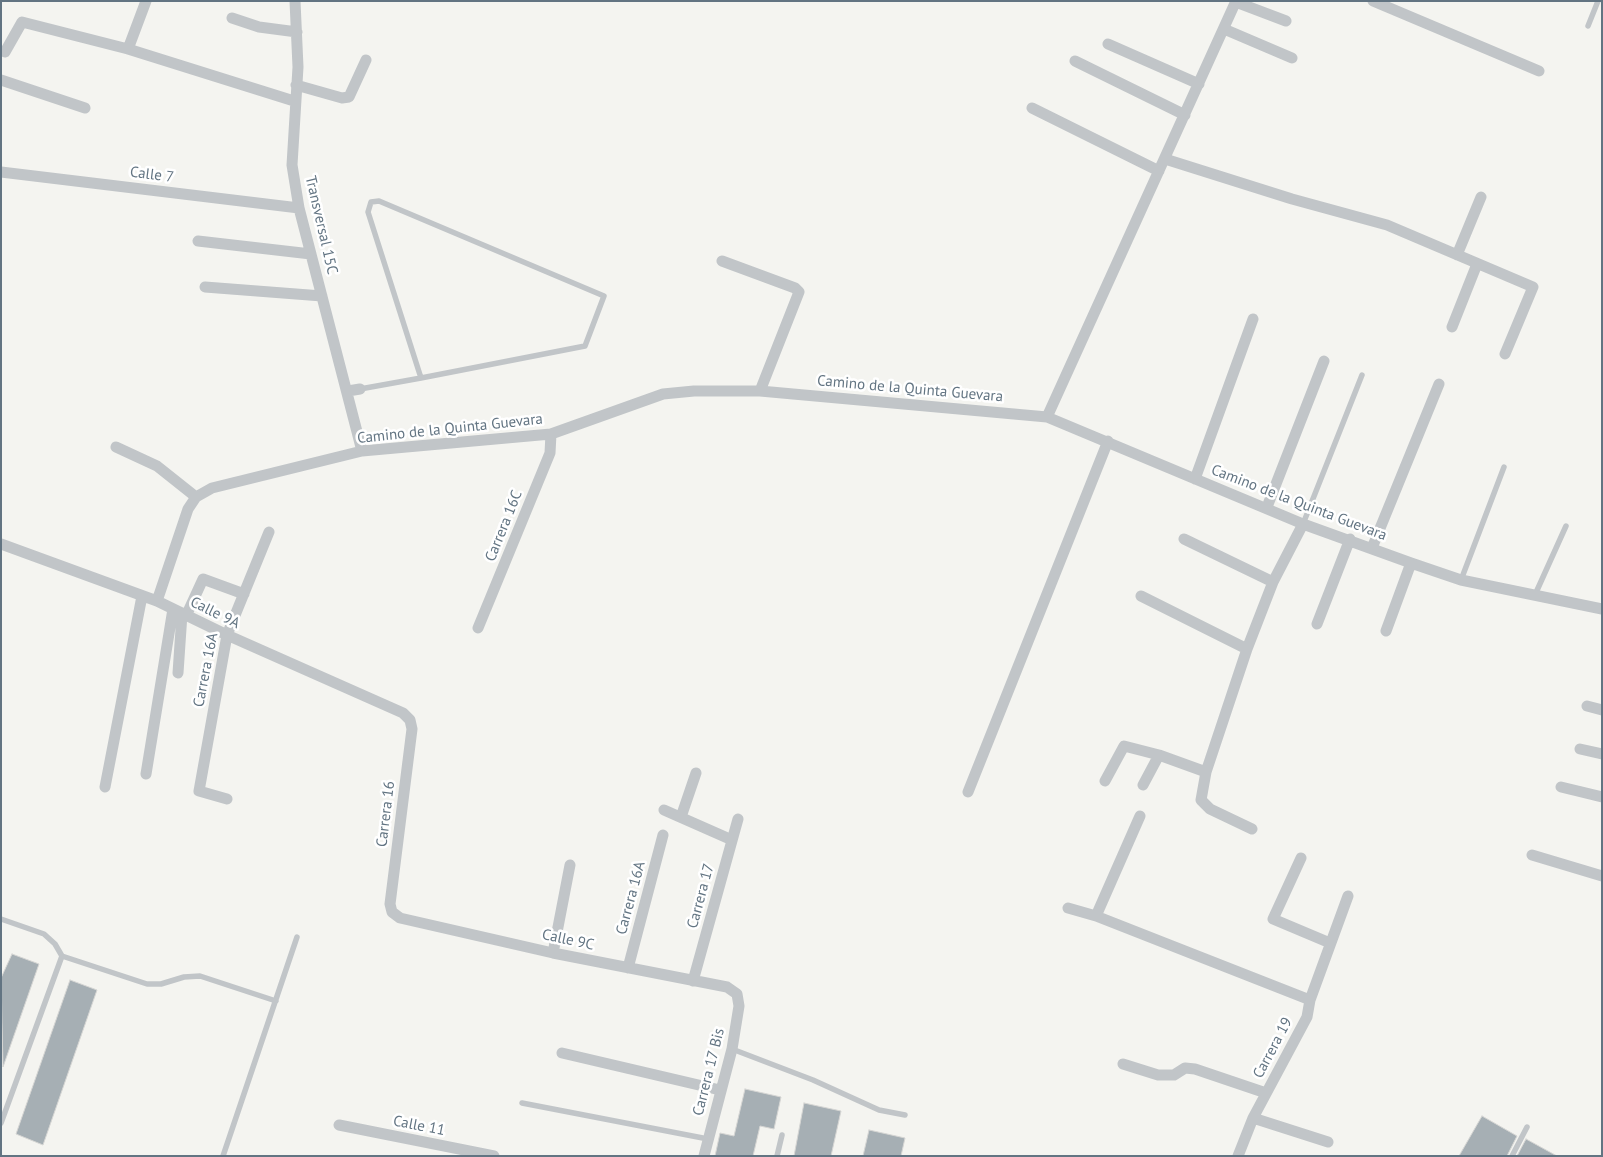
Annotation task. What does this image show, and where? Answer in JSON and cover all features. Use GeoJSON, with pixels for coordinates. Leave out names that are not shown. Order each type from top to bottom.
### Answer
{"type":"FeatureCollection","features":[{"type":"Feature","properties":{"kind":"street"},"geometry":{"type":"LineString","coordinates":[[128,48],[146,1]]}},
{"type":"Feature","properties":{"kind":"street","name":"Transversal 15C"},"geometry":{"type":"LineString","coordinates":[[295,1],[297,32],[292,165],[298,208],[348,391],[362,451]]}},
{"type":"Feature","properties":{"kind":"street"},"geometry":{"type":"LineString","coordinates":[[1373,1],[1539,71]]}},
{"type":"Feature","properties":{"kind":"street"},"geometry":{"type":"LineString","coordinates":[[1047,417],[1236,2],[1286,21]]}},
{"type":"Feature","properties":{"kind":"street"},"geometry":{"type":"LineString","coordinates":[[232,18],[259,27],[297,32]]}},
{"type":"Feature","properties":{"kind":"street"},"geometry":{"type":"LineString","coordinates":[[5,52],[22,22],[128,48],[294,100]]}},
{"type":"Feature","properties":{"kind":"street"},"geometry":{"type":"LineString","coordinates":[[1224,29],[1292,58]]}},
{"type":"Feature","properties":{"kind":"street"},"geometry":{"type":"LineString","coordinates":[[1108,44],[1199,84]]}},
{"type":"Feature","properties":{"kind":"street"},"geometry":{"type":"LineString","coordinates":[[296,85],[342,98],[349,97],[366,60]]}},
{"type":"Feature","properties":{"kind":"street"},"geometry":{"type":"LineString","coordinates":[[1076,61],[1185,115]]}},
{"type":"Feature","properties":{"kind":"street"},"geometry":{"type":"LineString","coordinates":[[1,80],[85,108]]}},
{"type":"Feature","properties":{"kind":"street"},"geometry":{"type":"LineString","coordinates":[[1032,108],[1159,171]]}},
{"type":"Feature","properties":{"kind":"street"},"geometry":{"type":"LineString","coordinates":[[1165,158],[1292,199],[1387,225],[1533,287],[1504,354]]}},
{"type":"Feature","properties":{"kind":"street","name":"Calle 7"},"geometry":{"type":"LineString","coordinates":[[1,172],[298,208]]}},
{"type":"Feature","properties":{"kind":"street"},"geometry":{"type":"LineString","coordinates":[[1457,255],[1480,197]]}},
{"type":"Feature","properties":{"kind":"street"},"geometry":{"type":"LineString","coordinates":[[198,242],[311,254]]}},
{"type":"Feature","properties":{"kind":"street"},"geometry":{"type":"LineString","coordinates":[[722,261],[795,288],[799,292],[760,391]]}},
{"type":"Feature","properties":{"kind":"street"},"geometry":{"type":"LineString","coordinates":[[1452,327],[1477,264]]}},
{"type":"Feature","properties":{"kind":"street"},"geometry":{"type":"LineString","coordinates":[[205,286],[322,296]]}},
{"type":"Feature","properties":{"kind":"street"},"geometry":{"type":"LineString","coordinates":[[1195,479],[1253,319]]}},
{"type":"Feature","properties":{"kind":"street"},"geometry":{"type":"LineString","coordinates":[[1267,507],[1324,361]]}},
{"type":"Feature","properties":{"kind":"street"},"geometry":{"type":"LineString","coordinates":[[1372,548],[1439,384]]}},
{"type":"Feature","properties":{"kind":"street"},"geometry":{"type":"LineString","coordinates":[[348,391],[360,389]]}},
{"type":"Feature","properties":{"kind":"street","name":"Camino de la Quinta Guevara"},"geometry":{"type":"LineString","coordinates":[[196,497],[212,488],[362,451],[551,434],[663,394],[694,390],[760,391],[1047,417],[1267,507],[1303,524],[1350,539],[1411,563],[1461,580],[1534,597],[1602,609]]}},
{"type":"Feature","properties":{"kind":"street","name":"Carrera 16C"},"geometry":{"type":"LineString","coordinates":[[478,628],[550,453],[551,434]]}},
{"type":"Feature","properties":{"kind":"street"},"geometry":{"type":"LineString","coordinates":[[968,792],[1108,441]]}},
{"type":"Feature","properties":{"kind":"street"},"geometry":{"type":"LineString","coordinates":[[116,447],[156,466],[196,497],[188,510],[157,601]]}},
{"type":"Feature","properties":{"kind":"street"},"geometry":{"type":"LineString","coordinates":[[1252,828],[1210,809],[1201,800],[1206,772],[1247,649],[1273,582],[1303,524]]}},
{"type":"Feature","properties":{"kind":"street","name":"Carrera 16A"},"geometry":{"type":"LineString","coordinates":[[227,799],[200,791],[227,635],[269,532]]}},
{"type":"Feature","properties":{"kind":"street"},"geometry":{"type":"LineString","coordinates":[[1184,539],[1273,582]]}},
{"type":"Feature","properties":{"kind":"street"},"geometry":{"type":"LineString","coordinates":[[1317,624],[1350,539]]}},
{"type":"Feature","properties":{"kind":"street","name":"Calle 9A"},"geometry":{"type":"LineString","coordinates":[[1,544],[157,601],[227,635],[404,713],[410,720]]}},
{"type":"Feature","properties":{"kind":"street"},"geometry":{"type":"LineString","coordinates":[[1386,631],[1411,563]]}},
{"type":"Feature","properties":{"kind":"street"},"geometry":{"type":"LineString","coordinates":[[146,774],[181,613],[204,579],[244,594]]}},
{"type":"Feature","properties":{"kind":"street"},"geometry":{"type":"LineString","coordinates":[[104,787],[142,596]]}},
{"type":"Feature","properties":{"kind":"street"},"geometry":{"type":"LineString","coordinates":[[1141,596],[1247,649]]}},
{"type":"Feature","properties":{"kind":"street"},"geometry":{"type":"LineString","coordinates":[[178,673],[181,613]]}},
{"type":"Feature","properties":{"kind":"street"},"geometry":{"type":"LineString","coordinates":[[1587,706],[1602,710]]}},
{"type":"Feature","properties":{"kind":"street","name":"Carrera 16"},"geometry":{"type":"LineString","coordinates":[[392,912],[390,904],[412,729],[410,720]]}},
{"type":"Feature","properties":{"kind":"street"},"geometry":{"type":"LineString","coordinates":[[1106,781],[1124,746],[1159,755],[1206,772]]}},
{"type":"Feature","properties":{"kind":"street"},"geometry":{"type":"LineString","coordinates":[[1580,749],[1602,754]]}},
{"type":"Feature","properties":{"kind":"street"},"geometry":{"type":"LineString","coordinates":[[1143,785],[1159,755]]}},
{"type":"Feature","properties":{"kind":"street"},"geometry":{"type":"LineString","coordinates":[[680,817],[696,773]]}},
{"type":"Feature","properties":{"kind":"street"},"geometry":{"type":"LineString","coordinates":[[1561,787],[1602,797]]}},
{"type":"Feature","properties":{"kind":"street"},"geometry":{"type":"LineString","coordinates":[[664,810],[732,840]]}},
{"type":"Feature","properties":{"kind":"street"},"geometry":{"type":"LineString","coordinates":[[1096,916],[1140,816]]}},
{"type":"Feature","properties":{"kind":"street","name":"Carrera 17"},"geometry":{"type":"LineString","coordinates":[[693,980],[738,819]]}},
{"type":"Feature","properties":{"kind":"street","name":"Carrera 16A"},"geometry":{"type":"LineString","coordinates":[[628,968],[663,835]]}},
{"type":"Feature","properties":{"kind":"street"},"geometry":{"type":"LineString","coordinates":[[1532,855],[1602,876]]}},
{"type":"Feature","properties":{"kind":"street"},"geometry":{"type":"LineString","coordinates":[[1301,858],[1273,919],[1330,944]]}},
{"type":"Feature","properties":{"kind":"street"},"geometry":{"type":"LineString","coordinates":[[553,952],[570,865]]}},
{"type":"Feature","properties":{"kind":"street","name":"Carrera 19"},"geometry":{"type":"LineString","coordinates":[[1238,1156],[1253,1118],[1307,1017],[1310,1000],[1348,896]]}},
{"type":"Feature","properties":{"kind":"street"},"geometry":{"type":"LineString","coordinates":[[1068,908],[1096,916],[1310,1000]]}},
{"type":"Feature","properties":{"kind":"street","name":"Calle 9C"},"geometry":{"type":"LineString","coordinates":[[392,912],[400,918],[628,968],[728,987],[737,994]]}},
{"type":"Feature","properties":{"kind":"street","name":"Carrera 17 Bis"},"geometry":{"type":"LineString","coordinates":[[704,1156],[732,1049],[739,1006],[737,994]]}},
{"type":"Feature","properties":{"kind":"street"},"geometry":{"type":"LineString","coordinates":[[562,1053],[720,1090]]}},
{"type":"Feature","properties":{"kind":"street"},"geometry":{"type":"LineString","coordinates":[[1123,1064],[1158,1075],[1174,1075],[1185,1068],[1196,1069],[1266,1093]]}},
{"type":"Feature","properties":{"kind":"street"},"geometry":{"type":"LineString","coordinates":[[1253,1118],[1328,1142]]}},
{"type":"Feature","properties":{"kind":"street","name":"Calle 11"},"geometry":{"type":"LineString","coordinates":[[339,1125],[494,1156]]}},
{"type":"Feature","properties":{"kind":"lane"},"geometry":{"type":"LineString","coordinates":[[1588,26],[1598,1]]}},
{"type":"Feature","properties":{"kind":"lane"},"geometry":{"type":"LineString","coordinates":[[360,389],[421,378],[585,346],[604,296],[379,201],[371,202],[368,212],[421,378]]}},
{"type":"Feature","properties":{"kind":"lane"},"geometry":{"type":"LineString","coordinates":[[1303,524],[1362,375]]}},
{"type":"Feature","properties":{"kind":"lane"},"geometry":{"type":"LineString","coordinates":[[1461,580],[1504,467]]}},
{"type":"Feature","properties":{"kind":"lane"},"geometry":{"type":"LineString","coordinates":[[1534,597],[1566,526]]}},
{"type":"Feature","properties":{"kind":"lane"},"geometry":{"type":"LineString","coordinates":[[1,919],[44,934],[55,944],[62,956],[147,984],[161,984],[184,977],[200,976],[276,1001]]}},
{"type":"Feature","properties":{"kind":"lane"},"geometry":{"type":"LineString","coordinates":[[223,1156],[297,937]]}},
{"type":"Feature","properties":{"kind":"lane"},"geometry":{"type":"LineString","coordinates":[[1,1123],[62,956]]}},
{"type":"Feature","properties":{"kind":"lane"},"geometry":{"type":"LineString","coordinates":[[732,1049],[813,1080],[879,1110],[905,1115]]}},
{"type":"Feature","properties":{"kind":"lane"},"geometry":{"type":"LineString","coordinates":[[522,1103],[708,1139]]}},
{"type":"Feature","properties":{"kind":"lane"},"geometry":{"type":"LineString","coordinates":[[1512,1156],[1527,1127]]}},
{"type":"Feature","properties":{"kind":"lane"},"geometry":{"type":"LineString","coordinates":[[777,1156],[782,1135]]}},
{"type":"Feature","properties":{"kind":"building"},"geometry":{"type":"Polygon","coordinates":[[[12,954],[39,964],[3,1067],[1,978],[12,954]]]}},
{"type":"Feature","properties":{"kind":"building"},"geometry":{"type":"Polygon","coordinates":[[[70,980],[97,990],[43,1145],[16,1134],[70,980]]]}},
{"type":"Feature","properties":{"kind":"building"},"geometry":{"type":"Polygon","coordinates":[[[745,1089],[781,1097],[774,1129],[760,1126],[753,1156],[715,1156],[720,1133],[734,1136],[745,1089]]]}},
{"type":"Feature","properties":{"kind":"building"},"geometry":{"type":"Polygon","coordinates":[[[804,1103],[841,1111],[831,1156],[794,1156],[804,1103]]]}},
{"type":"Feature","properties":{"kind":"building"},"geometry":{"type":"Polygon","coordinates":[[[1482,1116],[1517,1136],[1507,1156],[1459,1156],[1482,1116]]]}},
{"type":"Feature","properties":{"kind":"building"},"geometry":{"type":"Polygon","coordinates":[[[869,1130],[905,1138],[901,1156],[863,1156],[869,1130]]]}},
{"type":"Feature","properties":{"kind":"building"},"geometry":{"type":"Polygon","coordinates":[[[1526,1139],[1557,1156],[1517,1156],[1526,1139]]]}}]}
